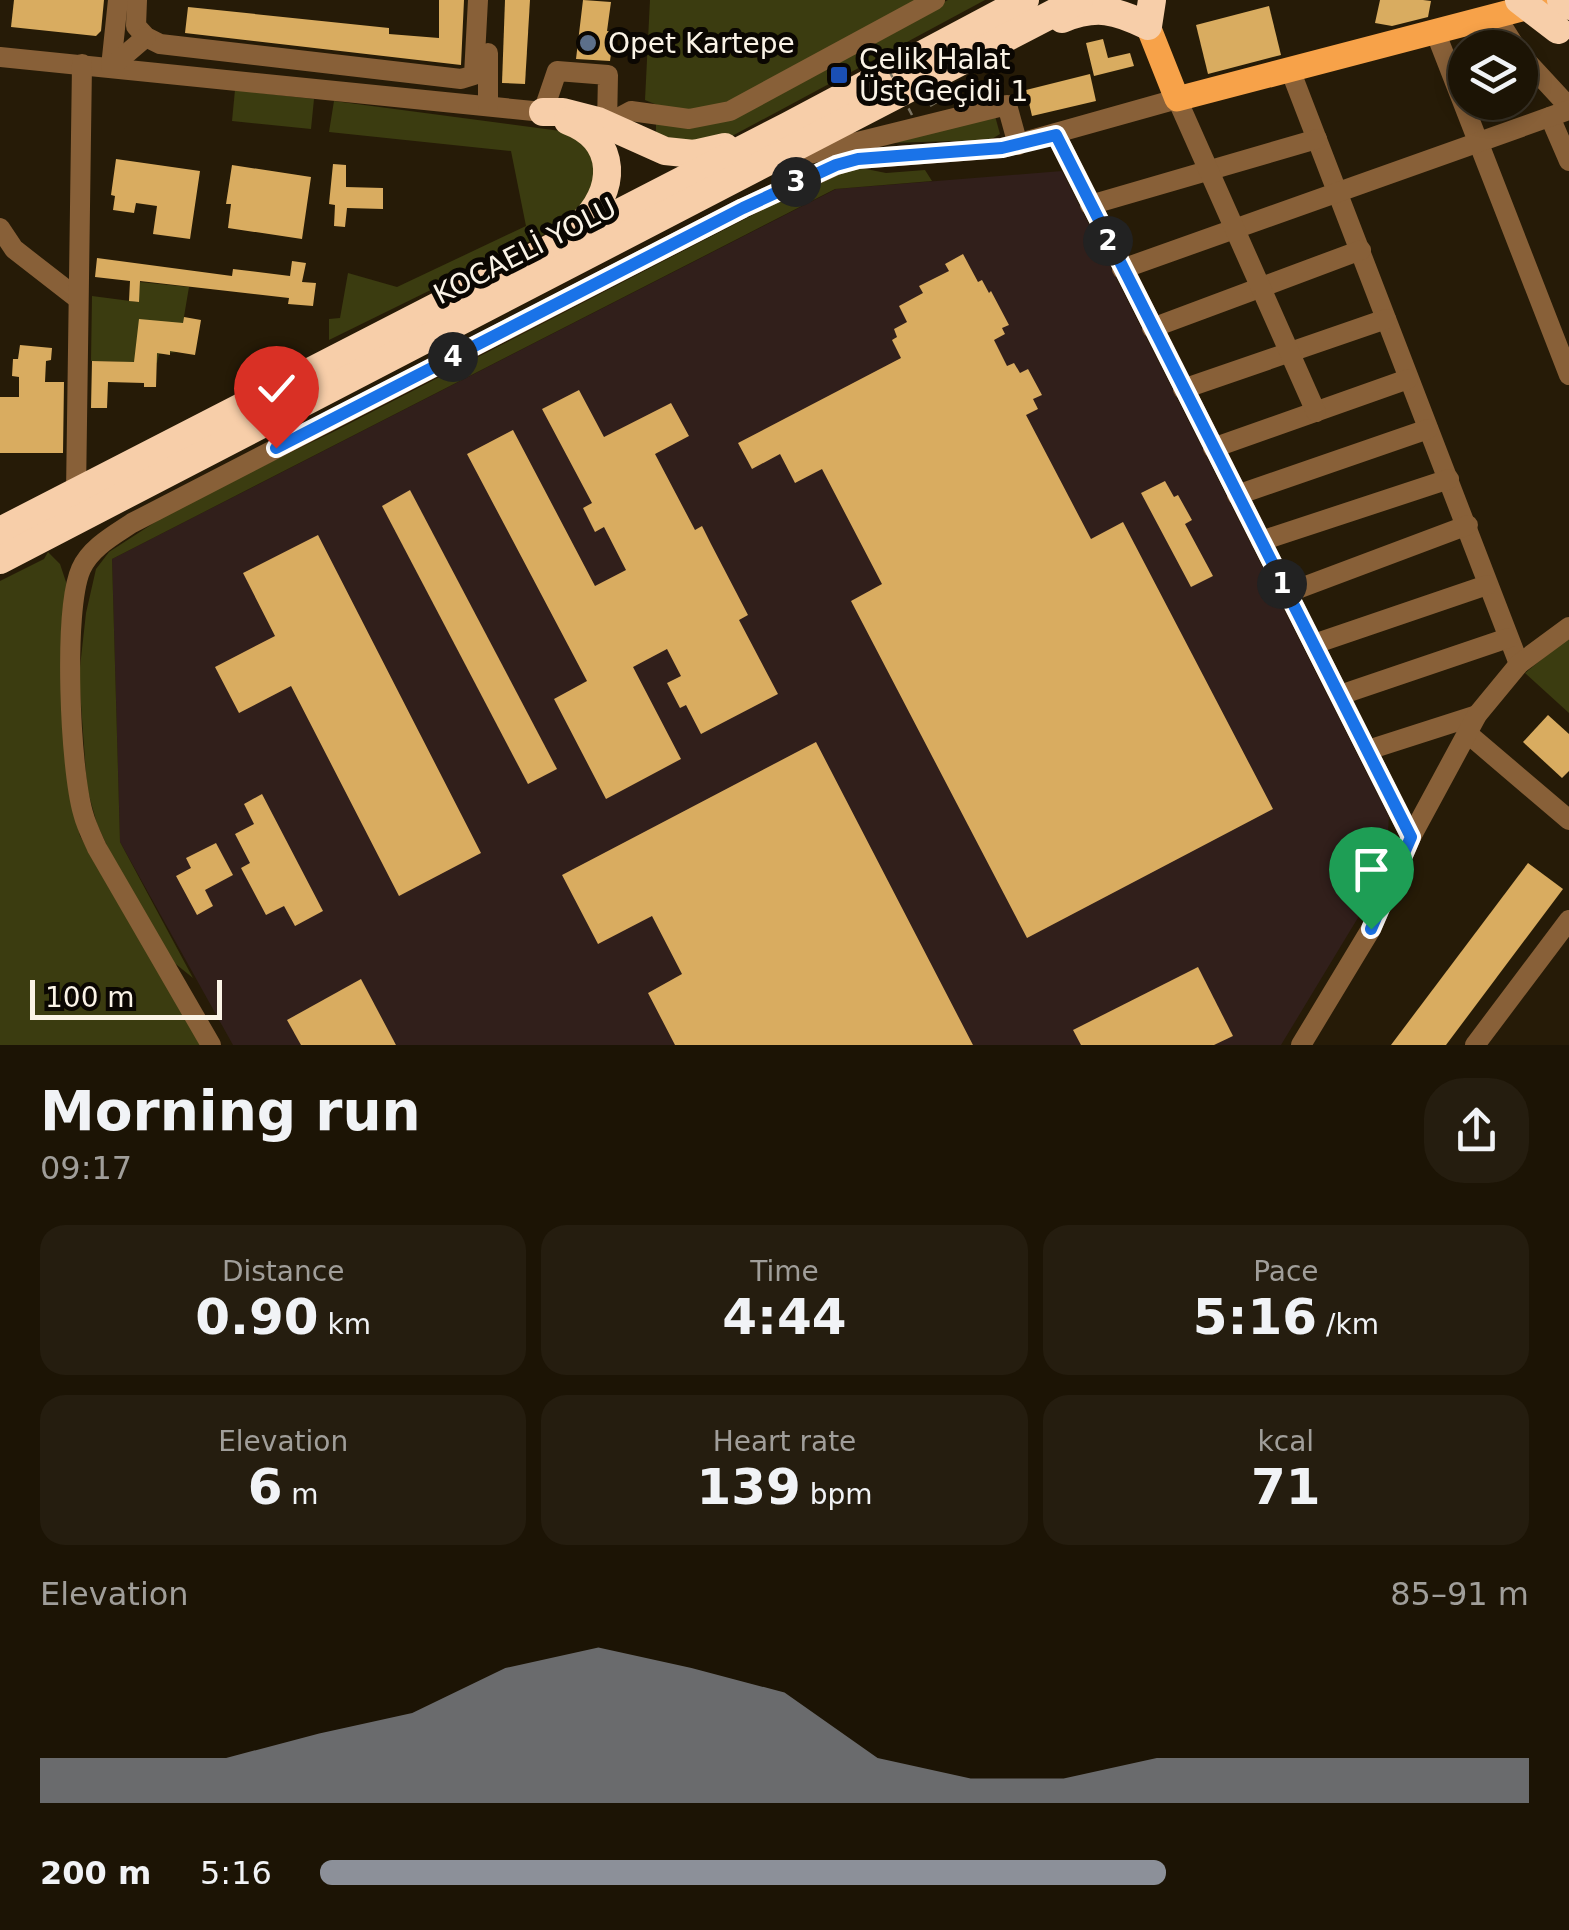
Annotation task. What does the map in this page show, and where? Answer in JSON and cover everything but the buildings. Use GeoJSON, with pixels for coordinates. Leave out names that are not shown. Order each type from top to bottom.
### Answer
{"type":"FeatureCollection","features":[{"type":"Feature","properties":{"kind":"highway"},"geometry":{"type":"LineString","coordinates":[[0,531],[1026,0]]}},
{"type":"Feature","properties":{"kind":"highway","name":"KOCAELİ YOLU"},"geometry":{"type":"LineString","coordinates":[[0,560],[1079,0]]}},
{"type":"Feature","properties":{"kind":"highway"},"geometry":{"type":"LineString","coordinates":[[1507,8],[1565,24],[1559,0]]}},
{"type":"Feature","properties":{"kind":"highway"},"geometry":{"type":"LineString","coordinates":[[968,58],[1091,8],[1150,13]]}},
{"type":"Feature","properties":{"kind":"highway"},"geometry":{"type":"LineString","coordinates":[[543,112],[581,116],[665,151],[694,154],[788,126]]}},
{"type":"Feature","properties":{"kind":"highway"},"geometry":{"type":"LineString","coordinates":[[543,112],[588,131],[606,163],[607,186],[602,198],[588,218],[561,242]]}},
{"type":"Feature","properties":{"kind":"main road"},"geometry":{"type":"LineString","coordinates":[[1150,13],[1177,99],[1291,72],[1507,8],[1559,0]]}},
{"type":"Feature","properties":{"kind":"street"},"geometry":{"type":"LineString","coordinates":[[112,66],[118,0]]}},
{"type":"Feature","properties":{"kind":"street"},"geometry":{"type":"LineString","coordinates":[[137,0],[136,26],[146,37],[180,49],[469,79],[476,68],[478,0]]}},
{"type":"Feature","properties":{"kind":"street"},"geometry":{"type":"LineString","coordinates":[[488,106],[489,0]]}},
{"type":"Feature","properties":{"kind":"street"},"geometry":{"type":"LineString","coordinates":[[610,127],[632,112],[689,119],[730,111],[935,0]]}},
{"type":"Feature","properties":{"kind":"street"},"geometry":{"type":"LineString","coordinates":[[1435,32],[1569,375]]}},
{"type":"Feature","properties":{"kind":"street"},"geometry":{"type":"LineString","coordinates":[[112,66],[146,37]]}},
{"type":"Feature","properties":{"kind":"street"},"geometry":{"type":"LineString","coordinates":[[0,57],[543,112],[557,71],[608,75],[610,127]]}},
{"type":"Feature","properties":{"kind":"street"},"geometry":{"type":"LineString","coordinates":[[76,493],[82,64]]}},
{"type":"Feature","properties":{"kind":"street"},"geometry":{"type":"LineString","coordinates":[[1291,72],[1519,664]]}},
{"type":"Feature","properties":{"kind":"street"},"geometry":{"type":"LineString","coordinates":[[1538,78],[1563,111],[1569,161]]}},
{"type":"Feature","properties":{"kind":"street"},"geometry":{"type":"LineString","coordinates":[[212,1045],[97,848],[83,815],[73,742],[72,636],[81,569],[96,549],[160,507],[796,182],[858,159],[1018,145],[1177,99],[1316,412]]}},
{"type":"Feature","properties":{"kind":"street"},"geometry":{"type":"LineString","coordinates":[[768,164],[1006,105],[1018,145]]}},
{"type":"Feature","properties":{"kind":"street"},"geometry":{"type":"LineString","coordinates":[[1122,269],[1478,145],[1563,111]]}},
{"type":"Feature","properties":{"kind":"street"},"geometry":{"type":"LineString","coordinates":[[1056,135],[1411,837]]}},
{"type":"Feature","properties":{"kind":"street"},"geometry":{"type":"LineString","coordinates":[[1090,206],[1317,139]]}},
{"type":"Feature","properties":{"kind":"street"},"geometry":{"type":"LineString","coordinates":[[3,240],[78,298]]}},
{"type":"Feature","properties":{"kind":"street"},"geometry":{"type":"LineString","coordinates":[[1152,328],[1360,250]]}},
{"type":"Feature","properties":{"kind":"street"},"geometry":{"type":"LineString","coordinates":[[1183,390],[1386,318]]}},
{"type":"Feature","properties":{"kind":"street"},"geometry":{"type":"LineString","coordinates":[[1213,448],[1408,379]]}},
{"type":"Feature","properties":{"kind":"street"},"geometry":{"type":"LineString","coordinates":[[1237,495],[1428,429]]}},
{"type":"Feature","properties":{"kind":"street"},"geometry":{"type":"LineString","coordinates":[[1261,541],[1449,479]]}},
{"type":"Feature","properties":{"kind":"street"},"geometry":{"type":"LineString","coordinates":[[1287,593],[1468,525]]}},
{"type":"Feature","properties":{"kind":"street"},"geometry":{"type":"LineString","coordinates":[[1314,644],[1488,585]]}},
{"type":"Feature","properties":{"kind":"street"},"geometry":{"type":"LineString","coordinates":[[1301,1045],[1371,929],[1411,837],[1472,724],[1519,664],[1569,627]]}},
{"type":"Feature","properties":{"kind":"street"},"geometry":{"type":"LineString","coordinates":[[1340,695],[1508,638]]}},
{"type":"Feature","properties":{"kind":"street"},"geometry":{"type":"LineString","coordinates":[[1368,750],[1472,724]]}},
{"type":"Feature","properties":{"kind":"street"},"geometry":{"type":"LineString","coordinates":[[1472,724],[1569,820]]}},
{"type":"Feature","properties":{"kind":"street"},"geometry":{"type":"LineString","coordinates":[[1474,1045],[1569,920]]}},
{"type":"Feature","properties":{"kind":"path"},"geometry":{"type":"LineString","coordinates":[[881,55],[912,116]]}},
{"type":"Feature","properties":{"kind":"shaded area"},"geometry":{"type":"Polygon","coordinates":[[[650,0],[922,0],[789,73],[703,113],[662,107],[645,100],[650,0]]]}},
{"type":"Feature","properties":{"kind":"shaded area"},"geometry":{"type":"Polygon","coordinates":[[[948,0],[985,0],[719,143],[656,141],[656,124],[696,126],[948,0]]]}},
{"type":"Feature","properties":{"kind":"shaded area"},"geometry":{"type":"Polygon","coordinates":[[[235,90],[314,99],[311,129],[232,121],[235,90]]]}},
{"type":"Feature","properties":{"kind":"shaded area"},"geometry":{"type":"Polygon","coordinates":[[[334,101],[568,132],[584,139],[602,178],[571,221],[329,340],[329,319],[340,318],[348,273],[397,287],[526,226],[511,151],[329,132],[334,101]]]}},
{"type":"Feature","properties":{"kind":"shaded area"},"geometry":{"type":"Polygon","coordinates":[[[995,116],[1000,134],[990,140],[888,143],[995,116]]]}},
{"type":"Feature","properties":{"kind":"shaded area"},"geometry":{"type":"Polygon","coordinates":[[[861,168],[886,173],[925,170],[932,181],[835,189],[112,559],[120,842],[193,978],[172,961],[115,863],[97,824],[87,788],[79,676],[96,569],[109,552],[180,506],[333,432],[803,189],[843,171],[861,168]]]}},
{"type":"Feature","properties":{"kind":"shaded area"},"geometry":{"type":"Polygon","coordinates":[[[1062,171],[1389,817],[1385,873],[1281,1045],[233,1045],[120,842],[112,559],[836,189],[1062,171]]]}},
{"type":"Feature","properties":{"kind":"shaded area"},"geometry":{"type":"Polygon","coordinates":[[[140,282],[189,287],[178,352],[159,354],[157,363],[91,361],[92,296],[138,302],[140,282]]]}},
{"type":"Feature","properties":{"kind":"shaded area"},"geometry":{"type":"Polygon","coordinates":[[[48,552],[60,564],[67,585],[71,796],[80,836],[202,1045],[0,1045],[0,581],[44,559],[48,552]]]}},
{"type":"Feature","properties":{"kind":"shaded area"},"geometry":{"type":"Polygon","coordinates":[[[1569,637],[1569,713],[1525,673],[1569,637]]]}},
{"type":"Feature","properties":{"kind":"place","name":"Opet Kartepe"},"geometry":{"type":"Point","coordinates":[588,43]}},
{"type":"Feature","properties":{"kind":"place","name":"Çelik Halat Üst Geçidi 1"},"geometry":{"type":"Point","coordinates":[839,75]}},
{"type":"Feature","properties":{"kind":"route"},"geometry":{"type":"LineString","coordinates":[[276,448],[743,208],[836,165],[858,159],[1002,148],[1056,135],[1411,837],[1371,929]]}}]}
